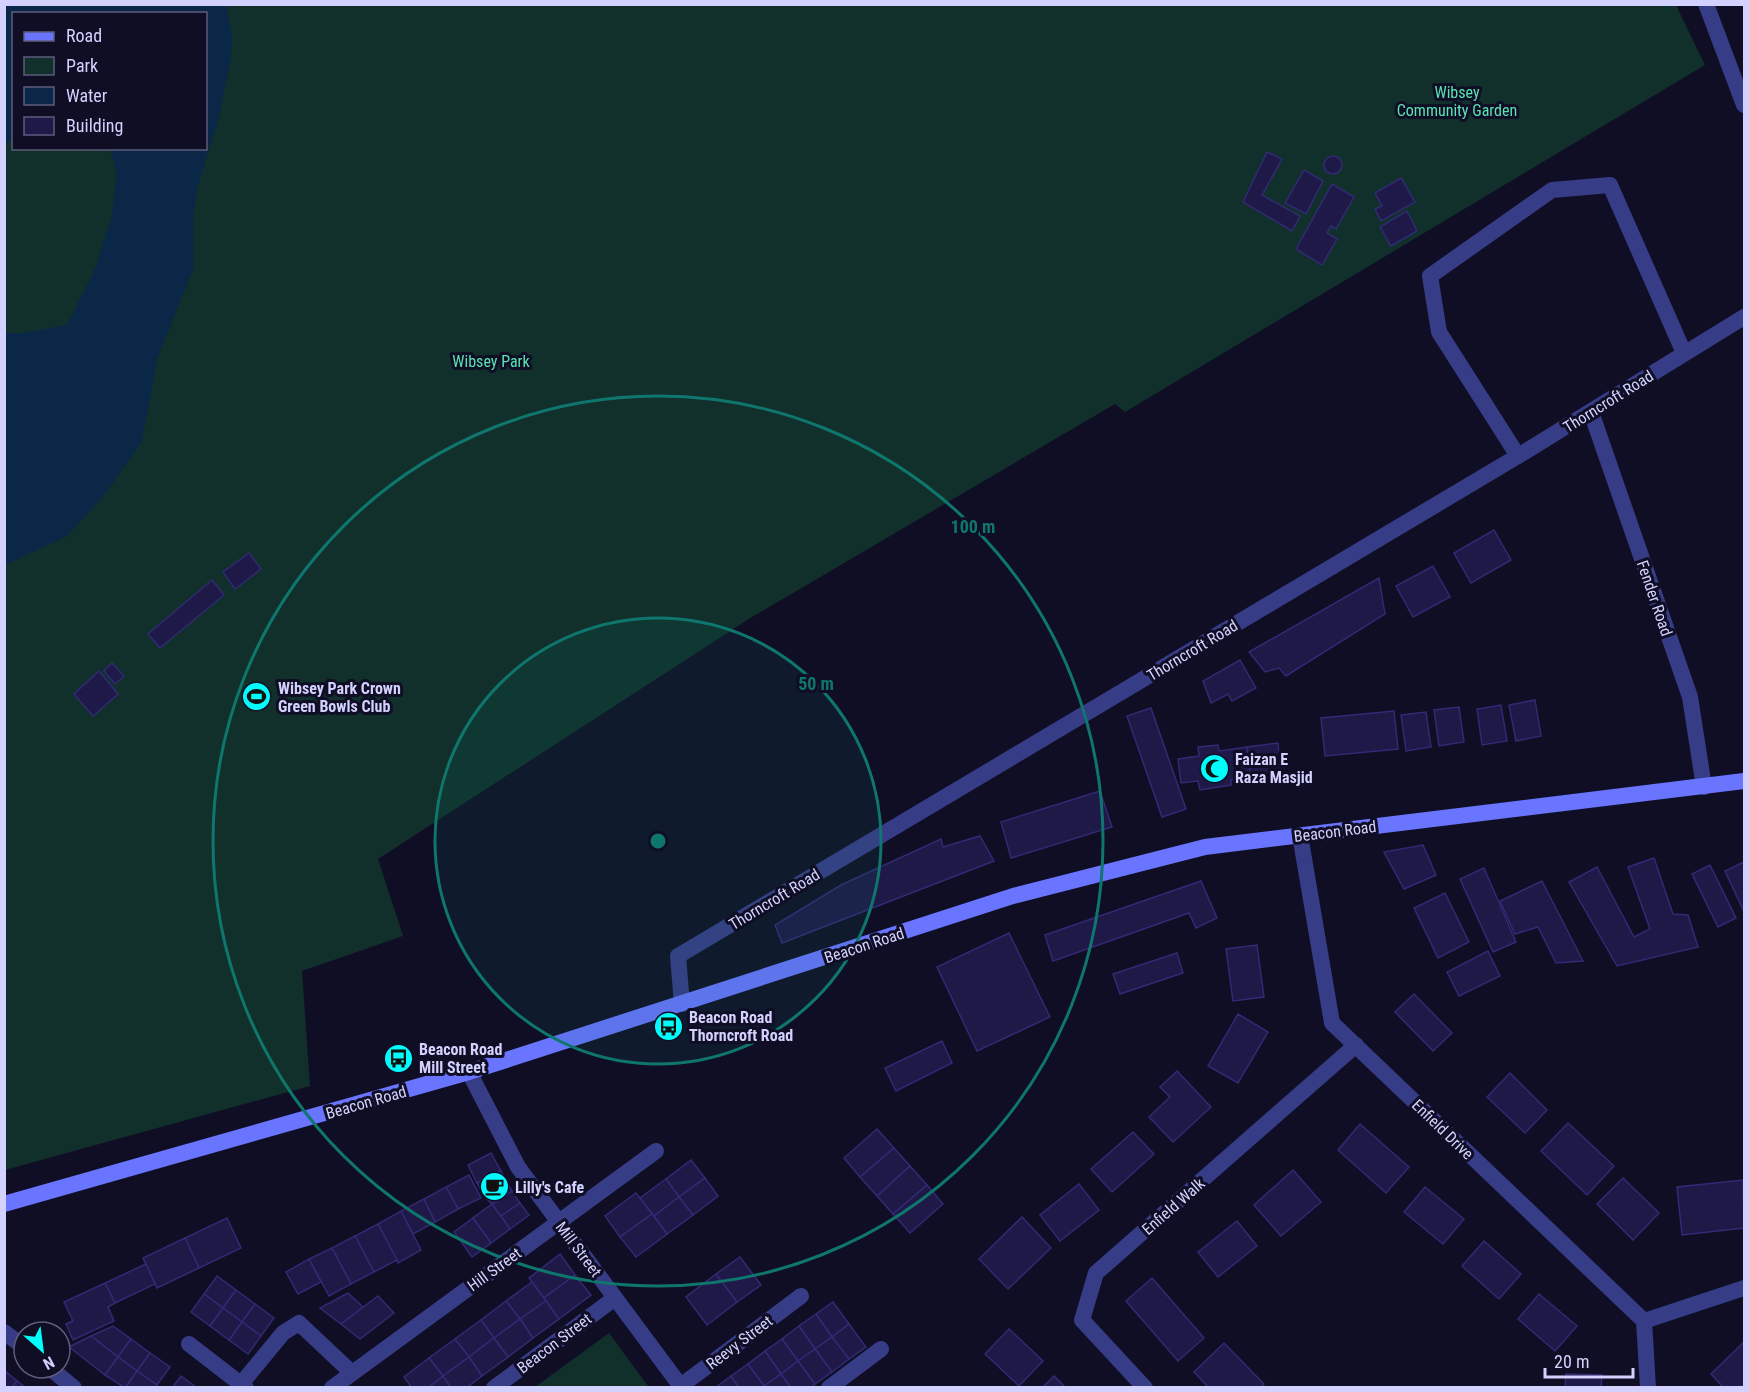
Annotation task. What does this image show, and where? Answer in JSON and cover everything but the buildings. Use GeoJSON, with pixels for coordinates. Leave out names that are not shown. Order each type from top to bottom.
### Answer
{"type":"FeatureCollection","features":[{"type":"Feature","properties":{"kind":"main road","name":"Beacon Road"},"geometry":{"type":"LineString","coordinates":[[4,1204],[469,1072],[1013,896],[1205,847],[1744,781]]}},
{"type":"Feature","properties":{"kind":"street"},"geometry":{"type":"LineString","coordinates":[[1706,4],[1744,105]]}},
{"type":"Feature","properties":{"kind":"street"},"geometry":{"type":"LineString","coordinates":[[1518,456],[1439,332],[1430,276],[1552,190],[1610,185],[1684,353]]}},
{"type":"Feature","properties":{"kind":"street","name":"Thorncroft Road"},"geometry":{"type":"LineString","coordinates":[[682,1004],[678,956],[1518,456],[1744,317]]}},
{"type":"Feature","properties":{"kind":"street","name":"Fender Road"},"geometry":{"type":"LineString","coordinates":[[1591,412],[1690,697],[1704,787]]}},
{"type":"Feature","properties":{"kind":"street","name":"Enfield Drive"},"geometry":{"type":"LineString","coordinates":[[1300,835],[1332,1023],[1644,1322]]}},
{"type":"Feature","properties":{"kind":"street","name":"Enfield Walk"},"geometry":{"type":"LineString","coordinates":[[1145,1388],[1082,1320],[1096,1274],[1356,1045]]}},
{"type":"Feature","properties":{"kind":"street","name":"Mill Street"},"geometry":{"type":"LineString","coordinates":[[469,1072],[518,1167],[680,1387]]}},
{"type":"Feature","properties":{"kind":"street","name":"Hill Street"},"geometry":{"type":"LineString","coordinates":[[332,1388],[656,1151]]}},
{"type":"Feature","properties":{"kind":"street"},"geometry":{"type":"LineString","coordinates":[[1648,1388],[1644,1322],[1744,1288]]}},
{"type":"Feature","properties":{"kind":"street","name":"Reevy Street"},"geometry":{"type":"LineString","coordinates":[[680,1387],[801,1296]]}},
{"type":"Feature","properties":{"kind":"street","name":"Beacon Street"},"geometry":{"type":"LineString","coordinates":[[494,1388],[615,1298]]}},
{"type":"Feature","properties":{"kind":"street"},"geometry":{"type":"LineString","coordinates":[[189,1344],[243,1386],[283,1333],[298,1323],[352,1372]]}},
{"type":"Feature","properties":{"kind":"street"},"geometry":{"type":"LineString","coordinates":[[829,1388],[881,1349]]}},
{"type":"Feature","properties":{"kind":"green space","name":"Wibsey Park"},"geometry":{"type":"Polygon","coordinates":[[[5,5],[1676,5],[1705,65],[1125,412],[1115,404],[752,617],[378,859],[403,936],[302,971],[310,1086],[5,1170],[5,5]]]}},
{"type":"Feature","properties":{"kind":"green space"},"geometry":{"type":"Polygon","coordinates":[[[609,1333],[648,1386],[535,1387],[609,1333]]]}},
{"type":"Feature","properties":{"kind":"water"},"geometry":{"type":"Polygon","coordinates":[[[5,4],[226,5],[232,33],[231,57],[219,117],[197,189],[193,219],[193,269],[157,359],[142,441],[103,497],[67,536],[5,565],[5,333],[24,333],[67,325],[96,267],[112,215],[117,172],[110,150],[207,150],[207,12],[12,12],[12,140],[5,144],[5,4]]]}},
{"type":"Feature","properties":{"kind":"place","name":"Wibsey Park Crown Green Bowls Club"},"geometry":{"type":"Point","coordinates":[257,697]}},
{"type":"Feature","properties":{"kind":"place","name":"Faizan E Raza Masjid"},"geometry":{"type":"Point","coordinates":[1214,768]}},
{"type":"Feature","properties":{"kind":"place","name":"Beacon Road Thorncroft Road"},"geometry":{"type":"Point","coordinates":[668,1026]}},
{"type":"Feature","properties":{"kind":"place","name":"Beacon Road Mill Street"},"geometry":{"type":"Point","coordinates":[398,1058]}},
{"type":"Feature","properties":{"kind":"place","name":"Lilly's Cafe"},"geometry":{"type":"Point","coordinates":[494,1187]}},
{"type":"Feature","properties":{"kind":"park label","name":"Wibsey Community Garden"},"geometry":{"type":"Point","coordinates":[1457,101]}}]}
